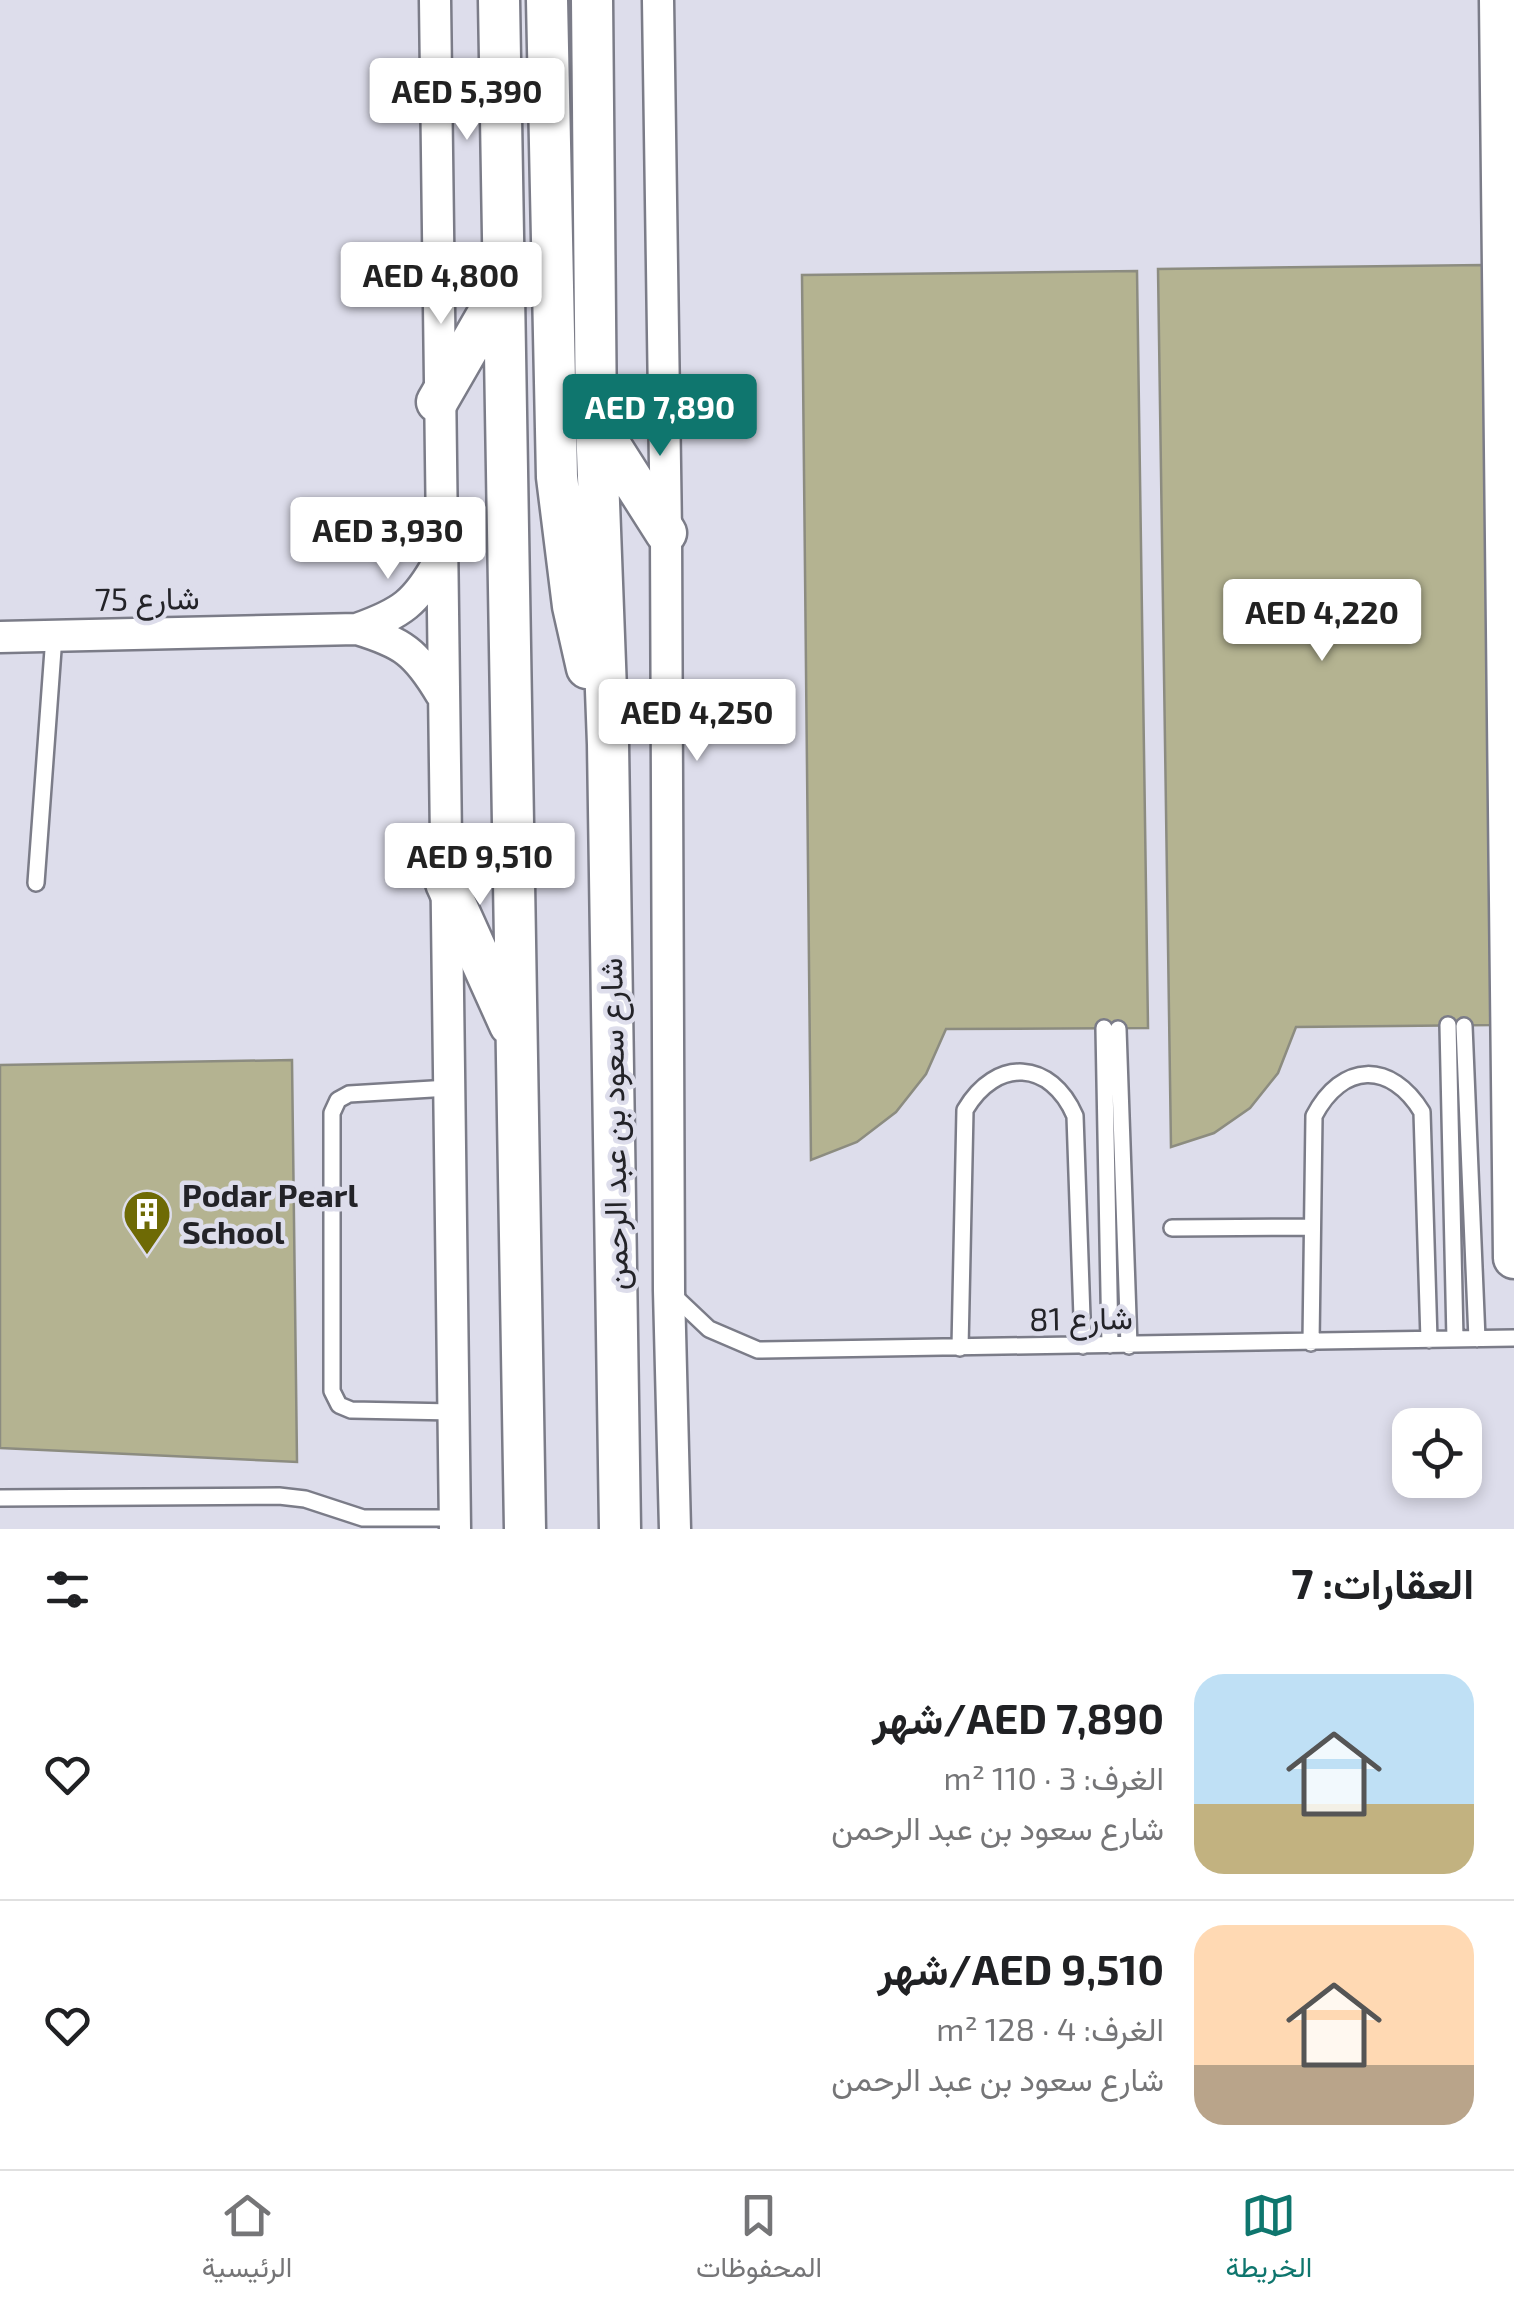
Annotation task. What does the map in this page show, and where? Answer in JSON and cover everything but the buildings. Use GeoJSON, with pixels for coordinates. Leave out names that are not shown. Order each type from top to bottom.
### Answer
{"type":"FeatureCollection","features":[{"type":"Feature","properties":{"kind":"main road"},"geometry":{"type":"LineString","coordinates":[[500,0],[525,1529]]}},
{"type":"Feature","properties":{"kind":"main road"},"geometry":{"type":"LineString","coordinates":[[548,0],[557,477],[573,606],[608,744]]}},
{"type":"Feature","properties":{"kind":"main road","name":"شارع سعود بن عبد الرحمن"},"geometry":{"type":"LineString","coordinates":[[592,0],[596,423],[608,744],[620,1529]]}},
{"type":"Feature","properties":{"kind":"main road"},"geometry":{"type":"LineString","coordinates":[[1500,0],[1514,1258]]}},
{"type":"Feature","properties":{"kind":"main road"},"geometry":{"type":"LineString","coordinates":[[437,402],[504,286]]}},
{"type":"Feature","properties":{"kind":"main road"},"geometry":{"type":"LineString","coordinates":[[596,423],[666,533]]}},
{"type":"Feature","properties":{"kind":"main road"},"geometry":{"type":"LineString","coordinates":[[446,883],[517,1040]]}},
{"type":"Feature","properties":{"kind":"street"},"geometry":{"type":"LineString","coordinates":[[435,0],[437,402],[455,1524]]}},
{"type":"Feature","properties":{"kind":"street","name":"شارع سعود بن عبد الرحمن"},"geometry":{"type":"LineString","coordinates":[[658,0],[674,1529]]}},
{"type":"Feature","properties":{"kind":"street","name":"شارع 75"},"geometry":{"type":"LineString","coordinates":[[356,629],[395,615],[421,594],[440,559]]}},
{"type":"Feature","properties":{"kind":"street","name":"شارع 75"},"geometry":{"type":"LineString","coordinates":[[0,637],[356,629],[396,641],[421,661],[442,697]]}},
{"type":"Feature","properties":{"kind":"lane"},"geometry":{"type":"LineString","coordinates":[[36,883],[54,636]]}},
{"type":"Feature","properties":{"kind":"lane"},"geometry":{"type":"LineString","coordinates":[[1455,1340],[1456,1025],[1477,1339]]}},
{"type":"Feature","properties":{"kind":"lane"},"geometry":{"type":"LineString","coordinates":[[1110,1346],[1111,1029],[1129,1346]]}},
{"type":"Feature","properties":{"kind":"lane"},"geometry":{"type":"LineString","coordinates":[[960,1348],[966,1110],[976,1092],[992,1079],[1012,1072],[1034,1074],[1052,1082],[1067,1097],[1076,1116],[1083,1346]]}},
{"type":"Feature","properties":{"kind":"lane"},"geometry":{"type":"LineString","coordinates":[[1310,1343],[1314,1116],[1325,1094],[1344,1079],[1367,1074],[1390,1078],[1410,1092],[1422,1112],[1426,1136],[1430,1340]]}},
{"type":"Feature","properties":{"kind":"lane"},"geometry":{"type":"LineString","coordinates":[[449,1088],[349,1094],[338,1100],[332,1113],[332,1391],[339,1405],[352,1410],[454,1412]]}},
{"type":"Feature","properties":{"kind":"lane"},"geometry":{"type":"LineString","coordinates":[[1172,1228],[1312,1227]]}},
{"type":"Feature","properties":{"kind":"lane","name":"شارع 81"},"geometry":{"type":"LineString","coordinates":[[669,1291],[709,1328],[758,1350],[1514,1338]]}},
{"type":"Feature","properties":{"kind":"lane"},"geometry":{"type":"LineString","coordinates":[[0,1498],[279,1496],[305,1500],[344,1522],[363,1518],[455,1524]]}},
{"type":"Feature","properties":{"kind":"place","name":"Podar Pearl School"},"geometry":{"type":"Point","coordinates":[147,1256]}}]}
